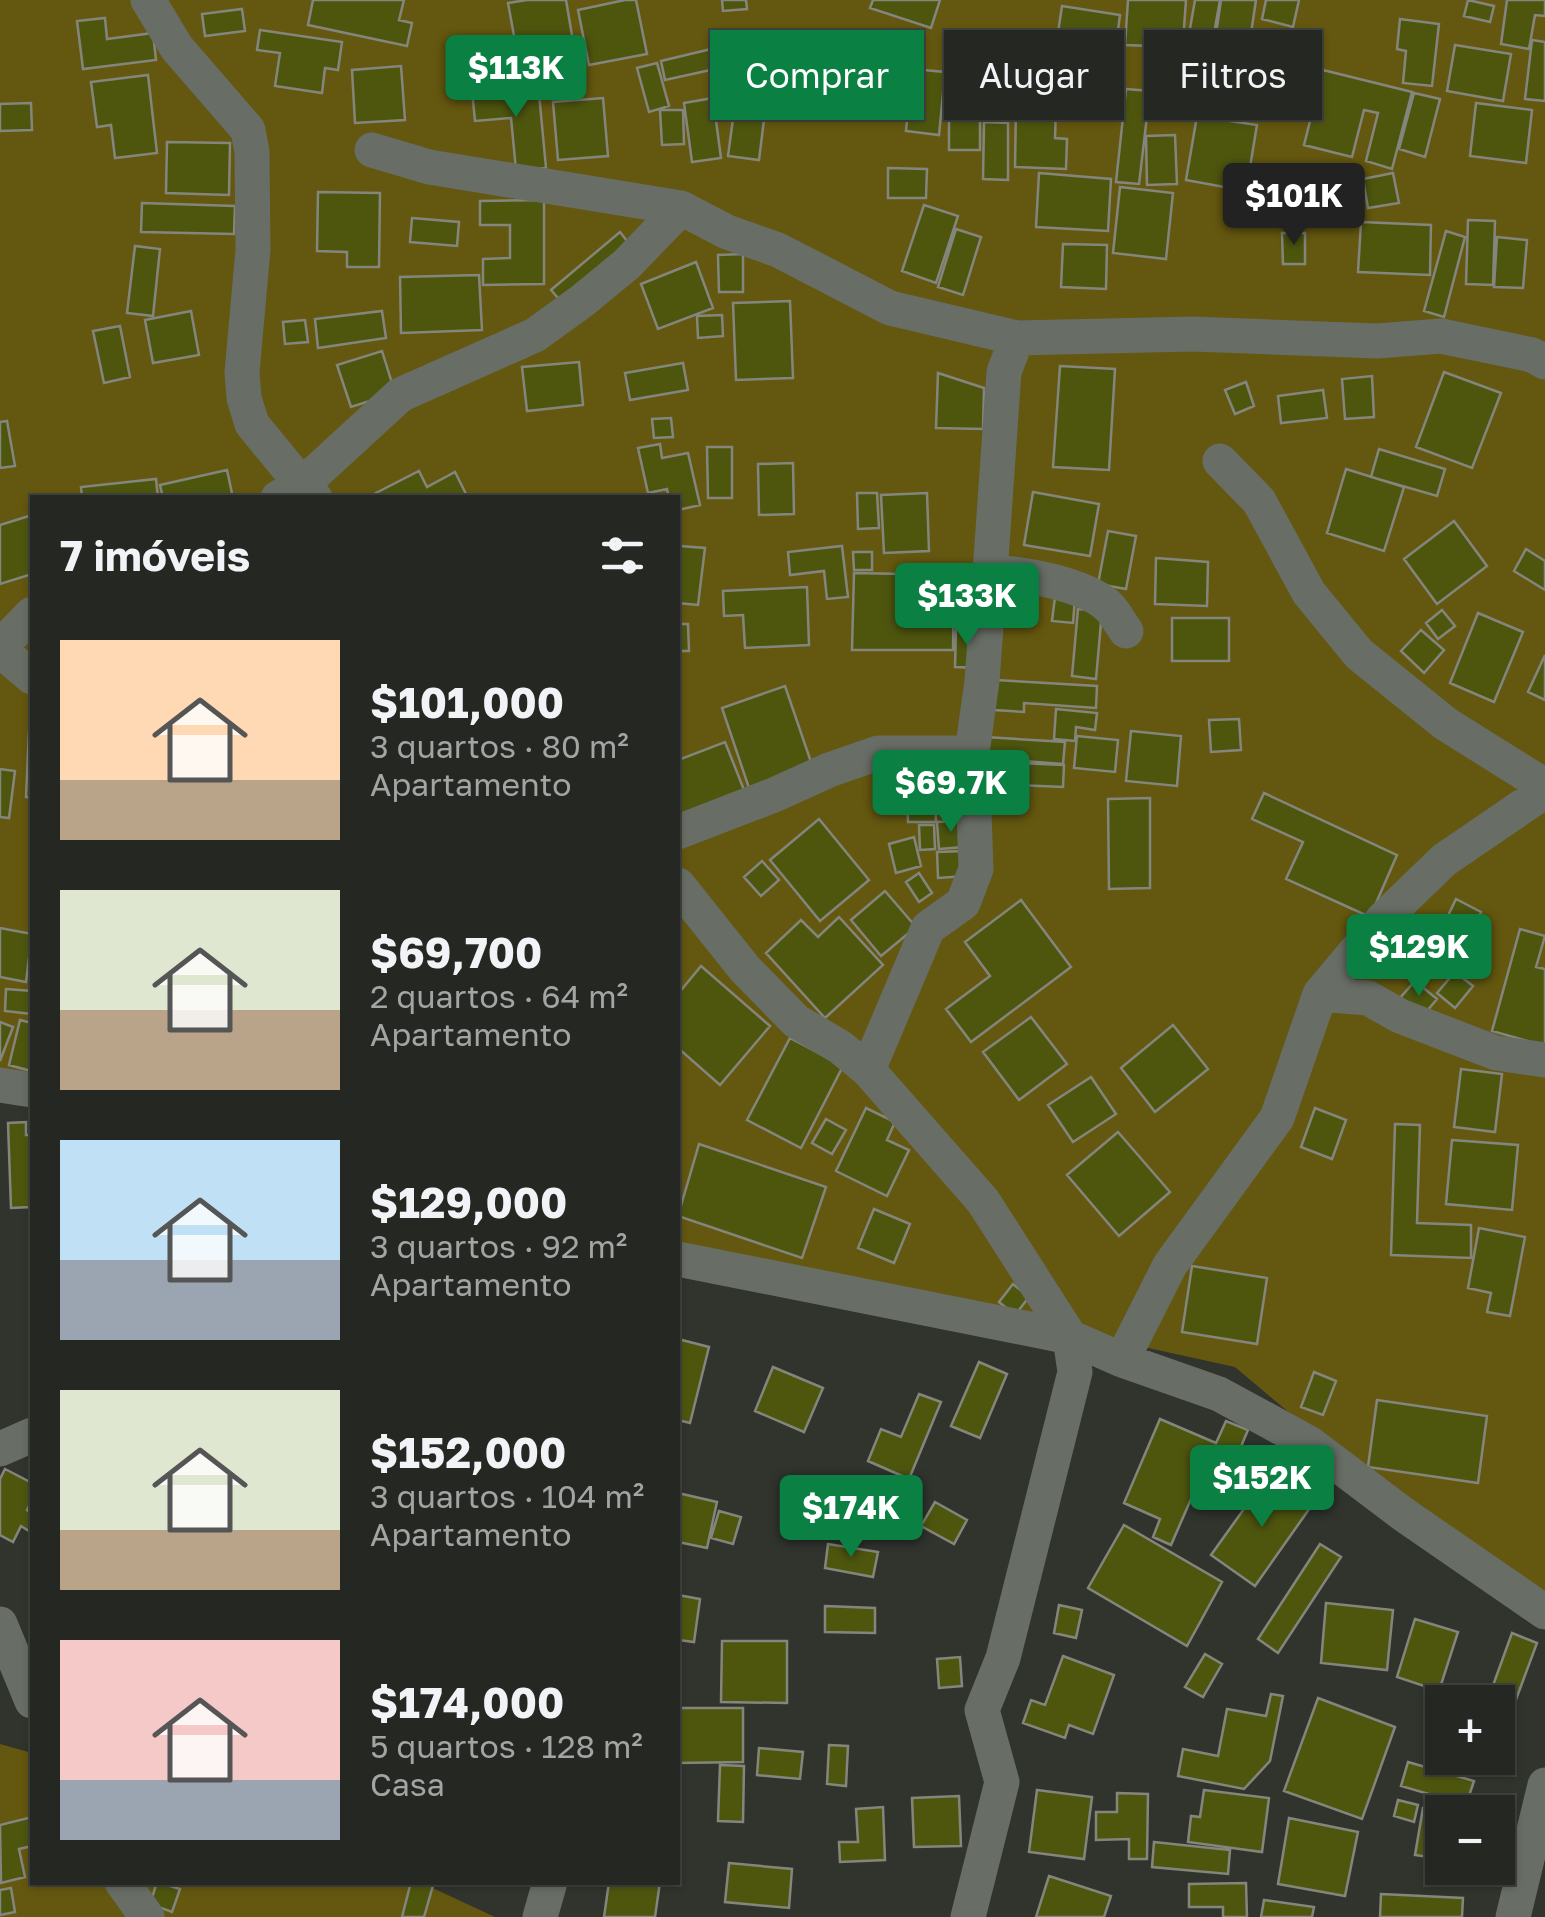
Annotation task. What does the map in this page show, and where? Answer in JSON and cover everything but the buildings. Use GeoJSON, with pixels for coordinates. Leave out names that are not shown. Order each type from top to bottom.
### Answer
{"type":"FeatureCollection","features":[{"type":"Feature","properties":{"kind":"street"},"geometry":{"type":"LineString","coordinates":[[148,0],[177,48],[248,130],[252,152],[253,250],[242,372],[244,398],[252,424],[299,493],[400,395],[536,335],[627,264],[681,208]]}},
{"type":"Feature","properties":{"kind":"street"},"geometry":{"type":"LineString","coordinates":[[372,150],[463,173],[681,208],[726,232],[778,250],[890,308],[1016,338],[1193,334],[1377,341],[1441,336],[1532,355],[1545,362]]}},
{"type":"Feature","properties":{"kind":"street"},"geometry":{"type":"LineString","coordinates":[[868,1070],[928,928],[964,903],[976,869],[972,754],[982,681],[1004,372],[1016,338]]}},
{"type":"Feature","properties":{"kind":"street"},"geometry":{"type":"LineString","coordinates":[[1122,1360],[1170,1265],[1277,1118],[1320,994],[1383,919],[1444,860],[1545,788],[1446,724],[1359,654],[1309,593],[1258,501],[1220,461]]}},
{"type":"Feature","properties":{"kind":"street"},"geometry":{"type":"LineString","coordinates":[[990,573],[1014,572],[1072,588],[1106,604],[1126,631]]}},
{"type":"Feature","properties":{"kind":"street"},"geometry":{"type":"LineString","coordinates":[[30,616],[0,649],[30,675]]}},
{"type":"Feature","properties":{"kind":"street"},"geometry":{"type":"LineString","coordinates":[[680,831],[878,753],[972,754]]}},
{"type":"Feature","properties":{"kind":"street"},"geometry":{"type":"LineString","coordinates":[[680,888],[745,970],[796,1021],[840,1047],[868,1070],[983,1201],[1070,1337],[1075,1372],[1003,1658],[982,1710],[1002,1782],[968,1917]]}},
{"type":"Feature","properties":{"kind":"street"},"geometry":{"type":"LineString","coordinates":[[1320,994],[1368,998],[1400,1016],[1496,1053],[1545,1060]]}},
{"type":"Feature","properties":{"kind":"street"},"geometry":{"type":"LineString","coordinates":[[0,1086],[30,1090]]}},
{"type":"Feature","properties":{"kind":"street"},"geometry":{"type":"LineString","coordinates":[[680,1259],[1070,1337],[1219,1394],[1309,1443],[1545,1612]]}},
{"type":"Feature","properties":{"kind":"street"},"geometry":{"type":"LineString","coordinates":[[0,1449],[30,1436]]}},
{"type":"Feature","properties":{"kind":"street"},"geometry":{"type":"LineString","coordinates":[[0,1624],[30,1696]]}},
{"type":"Feature","properties":{"kind":"street"},"geometry":{"type":"LineString","coordinates":[[1513,1917],[1545,1784]]}},
{"type":"Feature","properties":{"kind":"street"},"geometry":{"type":"LineString","coordinates":[[124,1885],[146,1917]]}},
{"type":"Feature","properties":{"kind":"street"},"geometry":{"type":"LineString","coordinates":[[540,1917],[549,1885]]}},
{"type":"Feature","properties":{"kind":"shaded area"},"geometry":{"type":"Polygon","coordinates":[[[0,0],[1545,0],[1545,1597],[1306,1427],[1235,1367],[680,1245],[680,495],[30,495],[30,1078],[0,1072],[0,0]]]}},
{"type":"Feature","properties":{"kind":"shaded area"},"geometry":{"type":"Polygon","coordinates":[[[0,1744],[30,1752],[30,1885],[426,1885],[495,1917],[0,1917],[0,1744]]]}}]}
